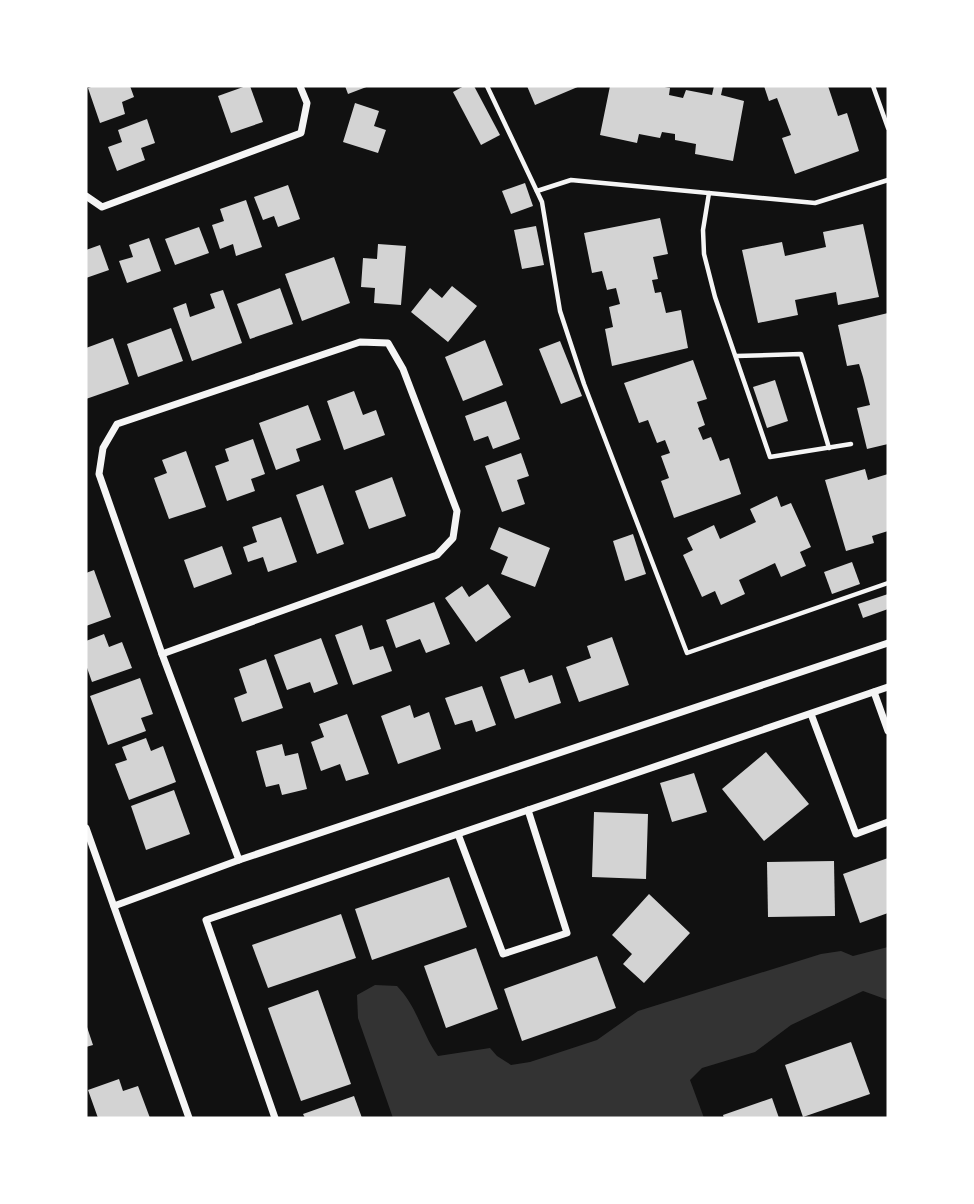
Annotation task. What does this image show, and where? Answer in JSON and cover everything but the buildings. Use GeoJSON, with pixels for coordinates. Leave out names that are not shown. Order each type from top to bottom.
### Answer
{"type":"FeatureCollection","features":[{"type":"Feature","properties":{"kind":"street"},"geometry":{"type":"LineString","coordinates":[[86,196],[102,207],[301,133],[307,103],[300,86]]}},
{"type":"Feature","properties":{"kind":"street"},"geometry":{"type":"LineString","coordinates":[[162,654],[437,555],[453,538],[457,511],[403,369],[388,344],[360,342],[117,424],[103,448],[99,474],[162,654],[239,860]]}},
{"type":"Feature","properties":{"kind":"street"},"geometry":{"type":"LineString","coordinates":[[114,906],[239,860],[888,643]]}},
{"type":"Feature","properties":{"kind":"street"},"geometry":{"type":"LineString","coordinates":[[275,1118],[206,920],[888,687]]}},
{"type":"Feature","properties":{"kind":"street"},"geometry":{"type":"LineString","coordinates":[[874,692],[888,731]]}},
{"type":"Feature","properties":{"kind":"street"},"geometry":{"type":"LineString","coordinates":[[811,713],[856,834],[888,822]]}},
{"type":"Feature","properties":{"kind":"street"},"geometry":{"type":"LineString","coordinates":[[458,834],[503,954],[567,933],[528,810]]}},
{"type":"Feature","properties":{"kind":"street"},"geometry":{"type":"LineString","coordinates":[[86,828],[189,1118]]}},
{"type":"Feature","properties":{"kind":"lane"},"geometry":{"type":"LineString","coordinates":[[487,86],[542,202],[560,311],[584,384],[687,653],[888,583]]}},
{"type":"Feature","properties":{"kind":"lane"},"geometry":{"type":"LineString","coordinates":[[873,86],[888,128]]}},
{"type":"Feature","properties":{"kind":"lane"},"geometry":{"type":"LineString","coordinates":[[537,191],[571,180],[815,203],[888,180]]}},
{"type":"Feature","properties":{"kind":"lane"},"geometry":{"type":"LineString","coordinates":[[709,193],[703,230],[704,254],[715,297],[770,457],[851,444]]}},
{"type":"Feature","properties":{"kind":"lane"},"geometry":{"type":"LineString","coordinates":[[736,356],[801,354],[829,448]]}},
{"type":"Feature","properties":{"kind":"shaded area"},"geometry":{"type":"Polygon","coordinates":[[[888,947],[888,1000],[863,991],[791,1025],[755,1052],[702,1068],[690,1080],[704,1118],[393,1118],[358,1018],[357,995],[375,985],[397,986],[410,1003],[438,1056],[490,1048],[511,1065],[530,1062],[597,1040],[638,1011],[821,954],[841,951],[853,956],[888,947]]]}}]}
